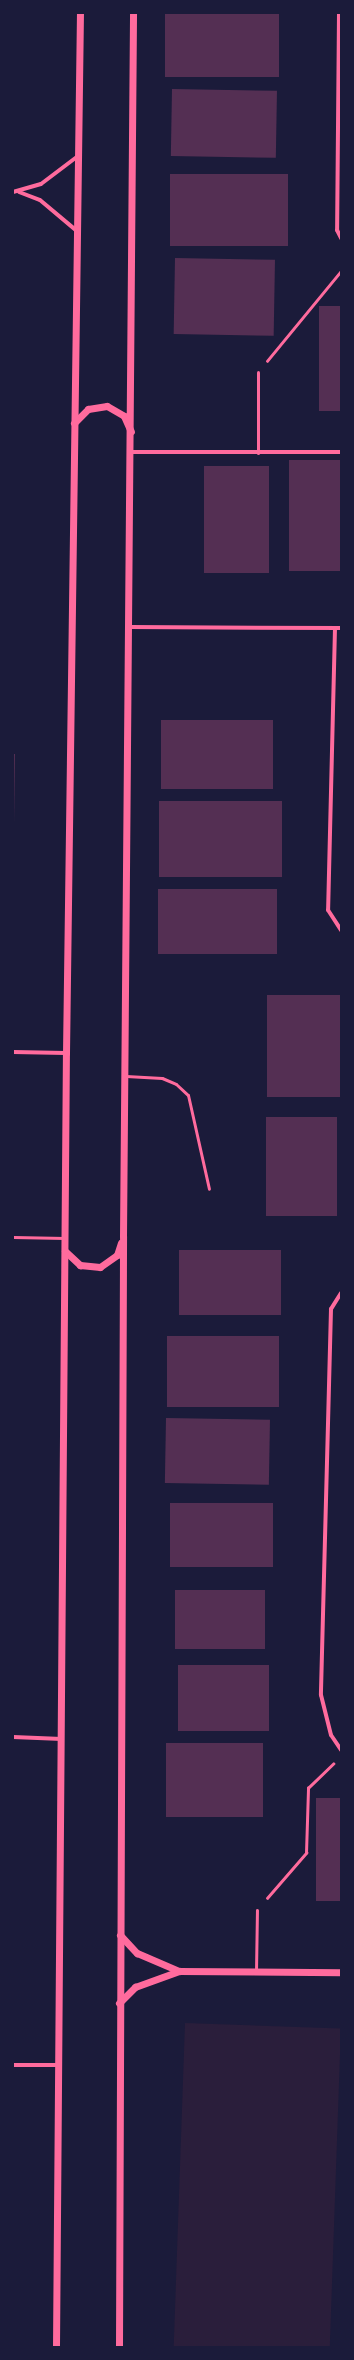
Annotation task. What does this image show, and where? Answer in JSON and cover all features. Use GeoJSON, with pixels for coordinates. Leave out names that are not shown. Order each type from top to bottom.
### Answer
{"type":"FeatureCollection","features":[{"type":"Feature","properties":{"kind":"street"},"geometry":{"type":"LineString","coordinates":[[56,2346],[66,1238],[66,1053],[80,13]]}},
{"type":"Feature","properties":{"kind":"street"},"geometry":{"type":"LineString","coordinates":[[119,2347],[119,2003],[123,1236],[132,452],[133,13]]}},
{"type":"Feature","properties":{"kind":"street"},"geometry":{"type":"LineString","coordinates":[[339,13],[337,230],[341,238]]}},
{"type":"Feature","properties":{"kind":"street"},"geometry":{"type":"LineString","coordinates":[[13,192],[18,192],[41,184],[79,156]]}},
{"type":"Feature","properties":{"kind":"street"},"geometry":{"type":"LineString","coordinates":[[18,192],[40,200],[78,231]]}},
{"type":"Feature","properties":{"kind":"street"},"geometry":{"type":"LineString","coordinates":[[74,423],[88,409],[107,406],[124,416],[132,434]]}},
{"type":"Feature","properties":{"kind":"street"},"geometry":{"type":"LineString","coordinates":[[132,452],[341,452]]}},
{"type":"Feature","properties":{"kind":"street"},"geometry":{"type":"LineString","coordinates":[[130,627],[341,628]]}},
{"type":"Feature","properties":{"kind":"street"},"geometry":{"type":"LineString","coordinates":[[335,628],[328,910],[341,930]]}},
{"type":"Feature","properties":{"kind":"street"},"geometry":{"type":"LineString","coordinates":[[13,1052],[66,1053]]}},
{"type":"Feature","properties":{"kind":"street"},"geometry":{"type":"LineString","coordinates":[[65,1250],[80,1265],[100,1266],[117,1255],[123,1236]]}},
{"type":"Feature","properties":{"kind":"street"},"geometry":{"type":"LineString","coordinates":[[341,1293],[331,1309],[321,1695],[330,1735],[341,1750]]}},
{"type":"Feature","properties":{"kind":"street"},"geometry":{"type":"LineString","coordinates":[[13,1737],[62,1739]]}},
{"type":"Feature","properties":{"kind":"street"},"geometry":{"type":"LineString","coordinates":[[120,1936],[137,1953],[180,1971]]}},
{"type":"Feature","properties":{"kind":"street"},"geometry":{"type":"LineString","coordinates":[[119,2003],[135,1987],[180,1971],[341,1972]]}},
{"type":"Feature","properties":{"kind":"street"},"geometry":{"type":"LineString","coordinates":[[13,2065],[58,2065]]}},
{"type":"Feature","properties":{"kind":"lane"},"geometry":{"type":"LineString","coordinates":[[258,372],[258,453]]}},
{"type":"Feature","properties":{"kind":"lane"},"geometry":{"type":"LineString","coordinates":[[126,1076],[162,1078],[176,1084],[188,1095],[209,1189]]}},
{"type":"Feature","properties":{"kind":"lane"},"geometry":{"type":"LineString","coordinates":[[13,1237],[66,1238]]}},
{"type":"Feature","properties":{"kind":"lane"},"geometry":{"type":"LineString","coordinates":[[256,1972],[257,1910]]}},
{"type":"Feature","properties":{"kind":"path"},"geometry":{"type":"LineString","coordinates":[[258,372],[341,271]]}},
{"type":"Feature","properties":{"kind":"path"},"geometry":{"type":"LineString","coordinates":[[257,1910],[306,1853],[308,1788],[336,1762]]}},
{"type":"Feature","properties":{"kind":"shaded area"},"geometry":{"type":"Polygon","coordinates":[[[185,2023],[341,2028],[330,2347],[174,2347],[185,2023]]]}},
{"type":"Feature","properties":{"kind":"building"},"geometry":{"type":"Polygon","coordinates":[[[165,13],[279,13],[279,77],[165,77],[165,13]]]}},
{"type":"Feature","properties":{"kind":"building"},"geometry":{"type":"Polygon","coordinates":[[[172,89],[277,91],[276,158],[171,156],[172,89]]]}},
{"type":"Feature","properties":{"kind":"building"},"geometry":{"type":"Polygon","coordinates":[[[170,174],[288,174],[288,246],[170,246],[170,174]]]}},
{"type":"Feature","properties":{"kind":"building"},"geometry":{"type":"Polygon","coordinates":[[[175,258],[275,260],[274,336],[174,334],[175,258]]]}},
{"type":"Feature","properties":{"kind":"building"},"geometry":{"type":"Polygon","coordinates":[[[319,306],[341,306],[341,411],[319,411],[319,306]]]}},
{"type":"Feature","properties":{"kind":"building"},"geometry":{"type":"Polygon","coordinates":[[[289,460],[341,460],[341,571],[289,571],[289,460]]]}},
{"type":"Feature","properties":{"kind":"building"},"geometry":{"type":"Polygon","coordinates":[[[204,466],[269,466],[269,573],[204,573],[204,466]]]}},
{"type":"Feature","properties":{"kind":"building"},"geometry":{"type":"Polygon","coordinates":[[[161,720],[273,720],[273,789],[161,789],[161,720]]]}},
{"type":"Feature","properties":{"kind":"building"},"geometry":{"type":"Polygon","coordinates":[[[13,754],[15,754],[14,824],[13,824],[13,754]]]}},
{"type":"Feature","properties":{"kind":"building"},"geometry":{"type":"Polygon","coordinates":[[[159,801],[282,801],[282,877],[159,877],[159,801]]]}},
{"type":"Feature","properties":{"kind":"building"},"geometry":{"type":"Polygon","coordinates":[[[158,889],[277,889],[277,954],[158,954],[158,889]]]}},
{"type":"Feature","properties":{"kind":"building"},"geometry":{"type":"Polygon","coordinates":[[[267,995],[341,995],[341,1097],[267,1097],[267,995]]]}},
{"type":"Feature","properties":{"kind":"building"},"geometry":{"type":"Polygon","coordinates":[[[266,1117],[337,1117],[337,1216],[266,1216],[266,1117]]]}},
{"type":"Feature","properties":{"kind":"building"},"geometry":{"type":"Polygon","coordinates":[[[179,1250],[281,1250],[281,1315],[179,1315],[179,1250]]]}},
{"type":"Feature","properties":{"kind":"building"},"geometry":{"type":"Polygon","coordinates":[[[167,1336],[279,1336],[279,1407],[167,1407],[167,1336]]]}},
{"type":"Feature","properties":{"kind":"building"},"geometry":{"type":"Polygon","coordinates":[[[166,1418],[270,1420],[269,1485],[165,1483],[166,1418]]]}},
{"type":"Feature","properties":{"kind":"building"},"geometry":{"type":"Polygon","coordinates":[[[170,1503],[273,1503],[273,1567],[170,1567],[170,1503]]]}},
{"type":"Feature","properties":{"kind":"building"},"geometry":{"type":"Polygon","coordinates":[[[175,1590],[265,1590],[265,1649],[175,1649],[175,1590]]]}},
{"type":"Feature","properties":{"kind":"building"},"geometry":{"type":"Polygon","coordinates":[[[178,1665],[269,1665],[269,1731],[178,1731],[178,1665]]]}},
{"type":"Feature","properties":{"kind":"building"},"geometry":{"type":"Polygon","coordinates":[[[166,1743],[263,1743],[263,1817],[166,1817],[166,1743]]]}},
{"type":"Feature","properties":{"kind":"building"},"geometry":{"type":"Polygon","coordinates":[[[316,1798],[341,1798],[341,1901],[316,1901],[316,1798]]]}}]}
